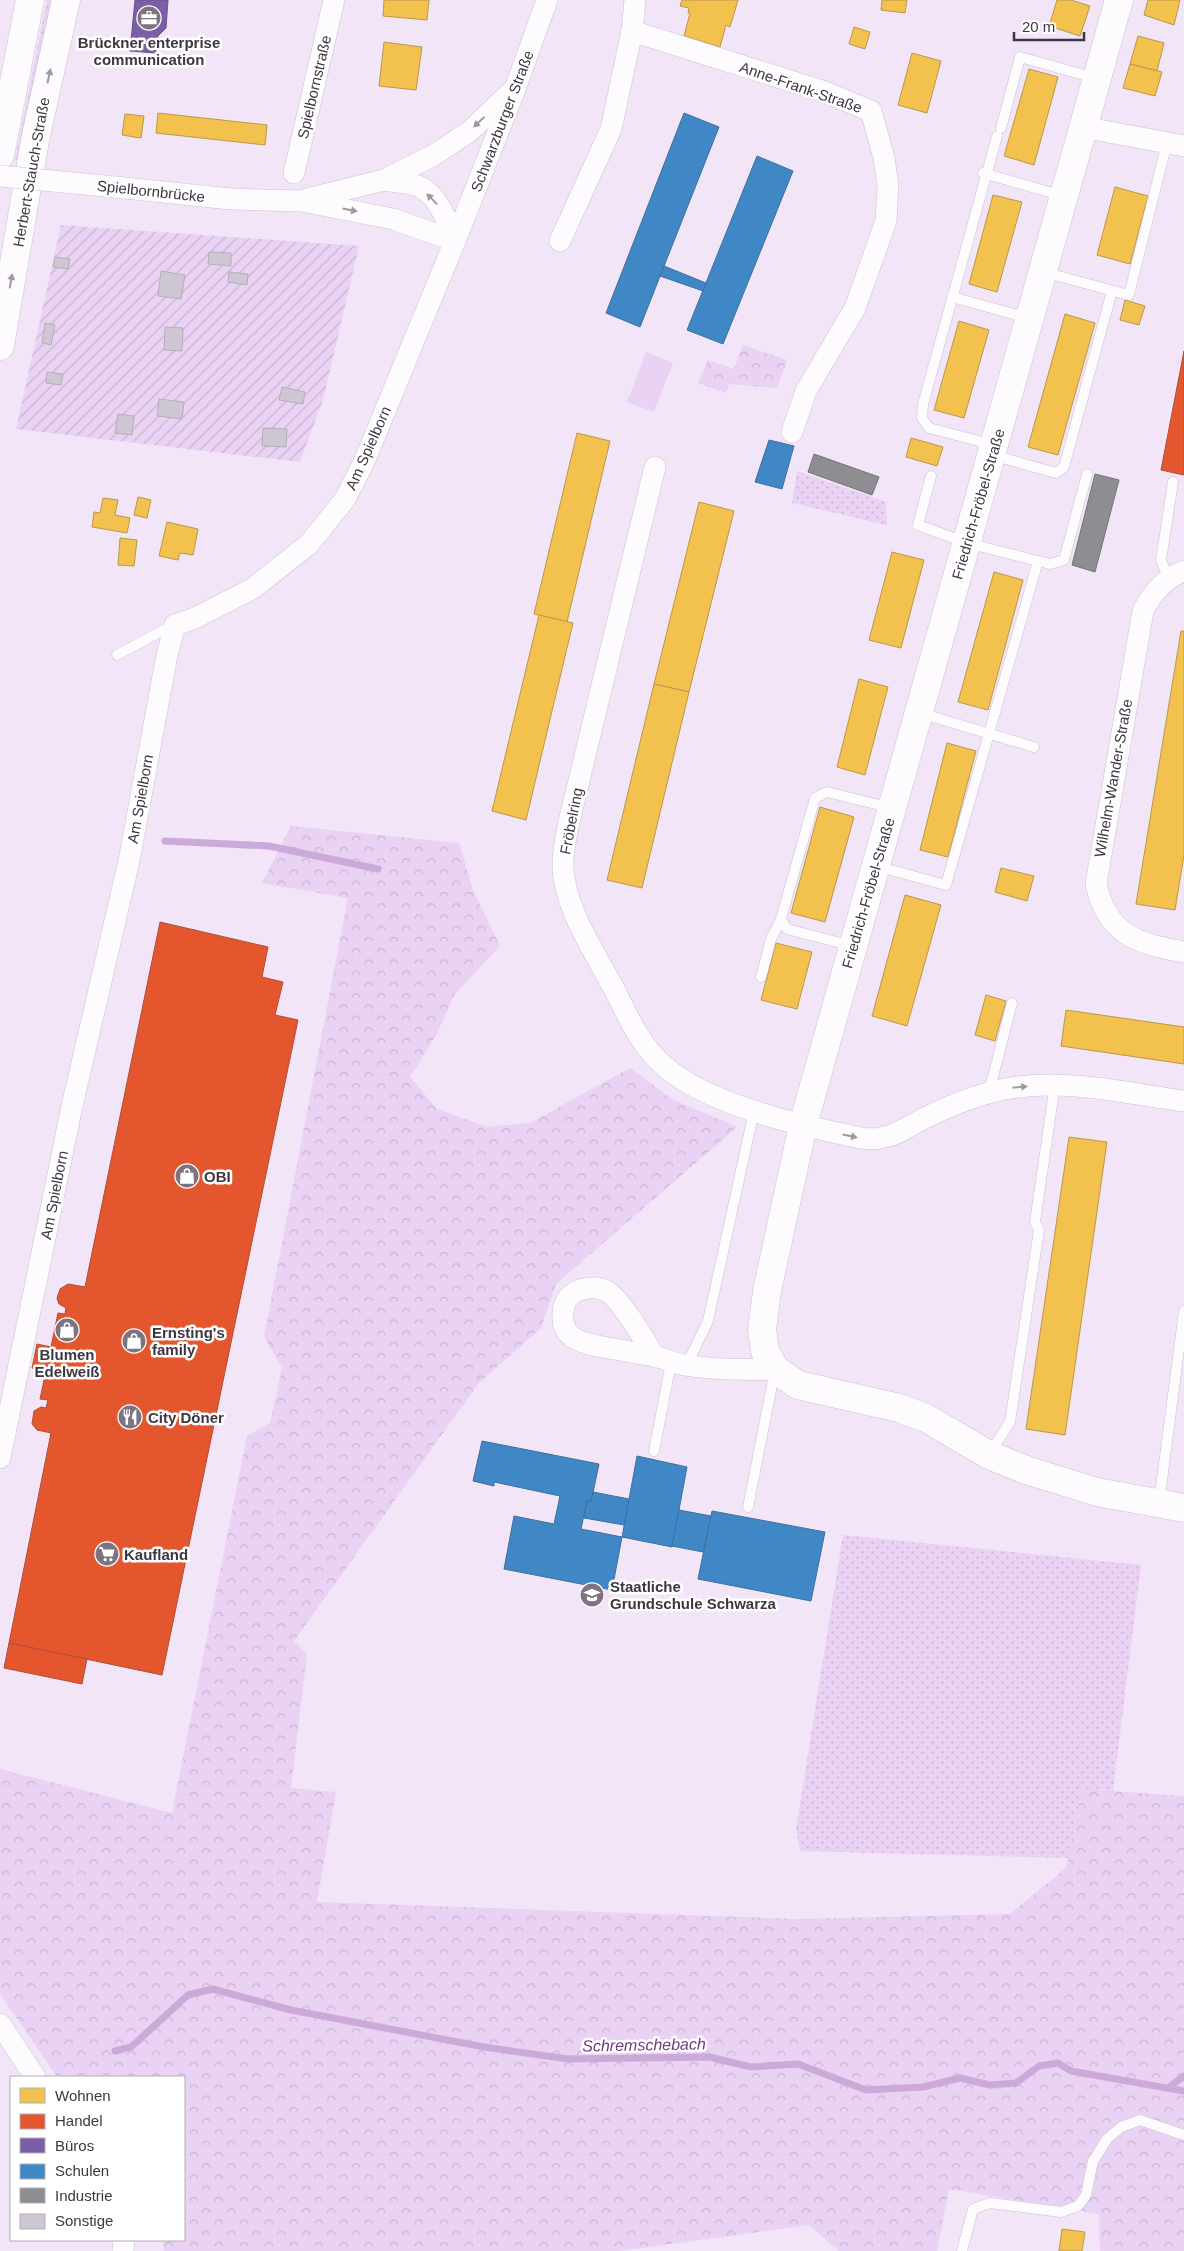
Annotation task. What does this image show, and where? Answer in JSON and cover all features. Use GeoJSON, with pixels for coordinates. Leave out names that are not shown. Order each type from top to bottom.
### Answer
{"type":"FeatureCollection","features":[{"type":"Feature","properties":{"kind":"street"},"geometry":{"type":"LineString","coordinates":[[0,155],[30,0]]}},
{"type":"Feature","properties":{"kind":"street","name":"Herbert-Stauch-Straße"},"geometry":{"type":"LineString","coordinates":[[0,346],[35,140],[66,0]]}},
{"type":"Feature","properties":{"kind":"street","name":"Spielbornstraße"},"geometry":{"type":"LineString","coordinates":[[294,173],[334,0]]}},
{"type":"Feature","properties":{"kind":"street","name":"Schwarzburger Straße"},"geometry":{"type":"LineString","coordinates":[[455,241],[515,89],[547,0]]}},
{"type":"Feature","properties":{"kind":"street"},"geometry":{"type":"LineString","coordinates":[[560,241],[610,129],[632,31],[635,0]]}},
{"type":"Feature","properties":{"kind":"street","name":"Friedrich-Fröbel-Straße"},"geometry":{"type":"LineString","coordinates":[[1119,0],[803,1125],[767,1291],[762,1330],[765,1351],[775,1369],[798,1385],[899,1408],[926,1418],[989,1455],[1026,1470],[1097,1492],[1171,1506]]}},
{"type":"Feature","properties":{"kind":"street","name":"Anne-Frank-Straße"},"geometry":{"type":"LineString","coordinates":[[632,31],[822,92],[871,111],[884,158],[888,186],[886,221],[855,308],[806,391],[792,432]]}},
{"type":"Feature","properties":{"kind":"street","name":"Spielbornbrücke"},"geometry":{"type":"LineString","coordinates":[[302,201],[384,180],[434,155],[470,131],[515,89]]}},
{"type":"Feature","properties":{"kind":"street"},"geometry":{"type":"LineString","coordinates":[[1082,127],[1176,144]]}},
{"type":"Feature","properties":{"kind":"street","name":"Spielbornbrücke"},"geometry":{"type":"LineString","coordinates":[[0,176],[232,199],[302,201],[393,219],[455,241]]}},
{"type":"Feature","properties":{"kind":"street","name":"Spielbornbrücke"},"geometry":{"type":"LineString","coordinates":[[384,180],[417,186],[434,198],[445,214],[455,241]]}},
{"type":"Feature","properties":{"kind":"street","name":"Am Spielborn"},"geometry":{"type":"LineString","coordinates":[[0,1458],[72,1106],[129,861],[167,655],[175,625],[195,618],[252,589],[309,544],[345,499],[364,462],[455,241]]}},
{"type":"Feature","properties":{"kind":"street","name":"Fröbelring"},"geometry":{"type":"LineString","coordinates":[[656,467],[568,826],[563,864],[566,891],[576,916],[637,1035],[663,1065],[692,1086],[754,1111],[803,1125],[862,1138],[881,1138],[900,1132],[926,1117],[970,1097],[989,1092],[1055,1084],[1184,1101]]}},
{"type":"Feature","properties":{"kind":"street","name":"Wilhelm-Wander-Straße"},"geometry":{"type":"LineString","coordinates":[[1176,575],[1150,597],[1143,611],[1096,884],[1104,908],[1121,930],[1150,946],[1184,952]]}},
{"type":"Feature","properties":{"kind":"street"},"geometry":{"type":"LineString","coordinates":[[671,1362],[737,1370],[775,1369]]}},
{"type":"Feature","properties":{"kind":"street"},"geometry":{"type":"LineString","coordinates":[[0,2024],[34,2076]]}},
{"type":"Feature","properties":{"kind":"lane"},"geometry":{"type":"LineString","coordinates":[[1096,78],[1020,57],[999,132],[985,173],[923,404],[922,418],[929,428],[1056,473],[1064,466],[1112,290]]}},
{"type":"Feature","properties":{"kind":"lane"},"geometry":{"type":"LineString","coordinates":[[1042,272],[1128,295],[1176,144]]}},
{"type":"Feature","properties":{"kind":"lane"},"geometry":{"type":"LineString","coordinates":[[985,173],[1063,196]]}},
{"type":"Feature","properties":{"kind":"lane"},"geometry":{"type":"LineString","coordinates":[[952,297],[1030,318]]}},
{"type":"Feature","properties":{"kind":"lane"},"geometry":{"type":"LineString","coordinates":[[931,476],[918,525],[967,543],[1050,564],[1064,560],[1087,474]]}},
{"type":"Feature","properties":{"kind":"lane"},"geometry":{"type":"LineString","coordinates":[[1173,482],[1161,560],[1176,575]]}},
{"type":"Feature","properties":{"kind":"lane"},"geometry":{"type":"LineString","coordinates":[[876,866],[946,885],[1038,561]]}},
{"type":"Feature","properties":{"kind":"lane"},"geometry":{"type":"LineString","coordinates":[[117,655],[175,625]]}},
{"type":"Feature","properties":{"kind":"lane"},"geometry":{"type":"LineString","coordinates":[[919,713],[1034,747]]}},
{"type":"Feature","properties":{"kind":"lane"},"geometry":{"type":"LineString","coordinates":[[761,977],[771,939],[781,920],[815,798],[827,792],[892,808]]}},
{"type":"Feature","properties":{"kind":"lane"},"geometry":{"type":"LineString","coordinates":[[781,920],[787,929],[853,946]]}},
{"type":"Feature","properties":{"kind":"lane"},"geometry":{"type":"LineString","coordinates":[[989,1092],[1012,1002]]}},
{"type":"Feature","properties":{"kind":"lane"},"geometry":{"type":"LineString","coordinates":[[989,1455],[1010,1422],[1039,1230],[1035,1222],[1055,1084]]}},
{"type":"Feature","properties":{"kind":"lane"},"geometry":{"type":"LineString","coordinates":[[654,1451],[671,1362],[708,1321],[754,1111]]}},
{"type":"Feature","properties":{"kind":"lane"},"geometry":{"type":"LineString","coordinates":[[1171,1506],[1184,1311]]}},
{"type":"Feature","properties":{"kind":"lane"},"geometry":{"type":"LineString","coordinates":[[748,1507],[775,1369]]}},
{"type":"Feature","properties":{"kind":"lane"},"geometry":{"type":"LineString","coordinates":[[962,2251],[973,2209],[990,2203],[1060,2212],[1078,2206],[1086,2195],[1093,2162],[1107,2139],[1121,2127],[1140,2120],[1184,2135]]}},
{"type":"Feature","properties":{"kind":"green space"},"geometry":{"type":"Polygon","coordinates":[[[47,0],[51,0],[19,160],[15,160],[47,0]]]}},
{"type":"Feature","properties":{"kind":"green space"},"geometry":{"type":"Polygon","coordinates":[[[61,225],[359,246],[323,400],[300,462],[16,429],[61,225]]]}},
{"type":"Feature","properties":{"kind":"green space"},"geometry":{"type":"Polygon","coordinates":[[[743,345],[787,360],[777,388],[729,384],[726,393],[698,383],[708,360],[734,369],[743,345]]]}},
{"type":"Feature","properties":{"kind":"green space"},"geometry":{"type":"Polygon","coordinates":[[[646,352],[673,363],[654,412],[627,402],[646,352]]]}},
{"type":"Feature","properties":{"kind":"green space"},"geometry":{"type":"Polygon","coordinates":[[[797,471],[886,502],[887,525],[792,503],[797,471]]]}},
{"type":"Feature","properties":{"kind":"green space"},"geometry":{"type":"Polygon","coordinates":[[[291,826],[459,843],[473,890],[500,946],[454,995],[437,1034],[410,1077],[437,1109],[487,1127],[530,1123],[630,1068],[672,1099],[737,1127],[556,1284],[541,1328],[478,1384],[294,1641],[307,1654],[291,1788],[336,1792],[317,1902],[797,1919],[1010,1914],[1066,1868],[1082,1789],[1184,1796],[1184,2251],[1100,2251],[1099,2214],[949,2189],[937,2251],[839,2251],[809,2225],[620,2251],[164,2251],[163,2241],[185,2241],[185,2076],[56,2076],[0,1994],[0,1769],[172,1813],[247,1436],[270,1423],[282,1368],[264,1337],[348,898],[262,883],[291,826]]]}},
{"type":"Feature","properties":{"kind":"green space"},"geometry":{"type":"Polygon","coordinates":[[[843,1535],[1141,1565],[1113,1791],[1082,1789],[1068,1858],[800,1851],[796,1829],[843,1535]]]}},
{"type":"Feature","properties":{"kind":"building: Wohnen"},"geometry":{"type":"Polygon","coordinates":[[[384,0],[429,0],[427,20],[383,16],[384,0]]]}},
{"type":"Feature","properties":{"kind":"building: Wohnen"},"geometry":{"type":"Polygon","coordinates":[[[682,0],[738,0],[730,27],[726,25],[720,47],[684,36],[690,13],[688,13],[689,8],[680,6],[682,0]]]}},
{"type":"Feature","properties":{"kind":"building: Wohnen"},"geometry":{"type":"Polygon","coordinates":[[[882,0],[907,0],[905,13],[881,10],[882,0]]]}},
{"type":"Feature","properties":{"kind":"building: Wohnen"},"geometry":{"type":"Polygon","coordinates":[[[1057,0],[1071,0],[1090,6],[1080,36],[1049,26],[1057,0]]]}},
{"type":"Feature","properties":{"kind":"building: Wohnen"},"geometry":{"type":"Polygon","coordinates":[[[1148,0],[1180,0],[1174,25],[1144,15],[1148,0]]]}},
{"type":"Feature","properties":{"kind":"building: Wohnen"},"geometry":{"type":"Polygon","coordinates":[[[854,27],[870,32],[865,49],[849,44],[854,27]]]}},
{"type":"Feature","properties":{"kind":"building: Wohnen"},"geometry":{"type":"Polygon","coordinates":[[[1138,36],[1164,43],[1157,71],[1130,64],[1138,36]]]}},
{"type":"Feature","properties":{"kind":"building: Wohnen"},"geometry":{"type":"Polygon","coordinates":[[[384,42],[422,47],[416,90],[379,86],[384,42]]]}},
{"type":"Feature","properties":{"kind":"building: Wohnen"},"geometry":{"type":"Polygon","coordinates":[[[912,53],[941,61],[927,113],[898,105],[912,53]]]}},
{"type":"Feature","properties":{"kind":"building: Wohnen"},"geometry":{"type":"Polygon","coordinates":[[[1130,64],[1162,72],[1155,96],[1123,88],[1130,64]]]}},
{"type":"Feature","properties":{"kind":"building: Wohnen"},"geometry":{"type":"Polygon","coordinates":[[[1029,69],[1058,77],[1034,165],[1004,156],[1029,69]]]}},
{"type":"Feature","properties":{"kind":"building: Wohnen"},"geometry":{"type":"Polygon","coordinates":[[[158,113],[267,125],[265,145],[156,133],[158,113]]]}},
{"type":"Feature","properties":{"kind":"building: Wohnen"},"geometry":{"type":"Polygon","coordinates":[[[125,114],[144,116],[141,138],[122,135],[125,114]]]}},
{"type":"Feature","properties":{"kind":"building: Wohnen"},"geometry":{"type":"Polygon","coordinates":[[[1115,187],[1148,196],[1130,264],[1097,255],[1115,187]]]}},
{"type":"Feature","properties":{"kind":"building: Wohnen"},"geometry":{"type":"Polygon","coordinates":[[[993,195],[1022,202],[997,292],[969,284],[993,195]]]}},
{"type":"Feature","properties":{"kind":"building: Wohnen"},"geometry":{"type":"Polygon","coordinates":[[[1125,300],[1145,306],[1139,325],[1120,320],[1125,300]]]}},
{"type":"Feature","properties":{"kind":"building: Wohnen"},"geometry":{"type":"Polygon","coordinates":[[[1065,314],[1095,323],[1058,455],[1028,447],[1065,314]]]}},
{"type":"Feature","properties":{"kind":"building: Wohnen"},"geometry":{"type":"Polygon","coordinates":[[[959,321],[989,330],[964,418],[934,410],[959,321]]]}},
{"type":"Feature","properties":{"kind":"building: Wohnen"},"geometry":{"type":"Polygon","coordinates":[[[577,433],[610,441],[567,622],[534,614],[577,433]]]}},
{"type":"Feature","properties":{"kind":"building: Wohnen"},"geometry":{"type":"Polygon","coordinates":[[[911,438],[943,447],[937,466],[906,457],[911,438]]]}},
{"type":"Feature","properties":{"kind":"building: Wohnen"},"geometry":{"type":"Polygon","coordinates":[[[138,497],[151,500],[147,518],[134,515],[138,497]]]}},
{"type":"Feature","properties":{"kind":"building: Wohnen"},"geometry":{"type":"Polygon","coordinates":[[[103,498],[118,500],[115,515],[130,518],[127,533],[92,527],[94,512],[100,513],[103,498]]]}},
{"type":"Feature","properties":{"kind":"building: Wohnen"},"geometry":{"type":"Polygon","coordinates":[[[699,502],[734,511],[689,692],[654,684],[699,502]]]}},
{"type":"Feature","properties":{"kind":"building: Wohnen"},"geometry":{"type":"Polygon","coordinates":[[[167,522],[198,529],[193,555],[180,553],[178,560],[159,556],[167,522]]]}},
{"type":"Feature","properties":{"kind":"building: Wohnen"},"geometry":{"type":"Polygon","coordinates":[[[120,538],[137,540],[134,566],[118,565],[120,538]]]}},
{"type":"Feature","properties":{"kind":"building: Wohnen"},"geometry":{"type":"Polygon","coordinates":[[[892,552],[924,560],[901,648],[869,640],[892,552]]]}},
{"type":"Feature","properties":{"kind":"building: Wohnen"},"geometry":{"type":"Polygon","coordinates":[[[994,572],[1023,580],[988,710],[958,702],[994,572]]]}},
{"type":"Feature","properties":{"kind":"building: Wohnen"},"geometry":{"type":"Polygon","coordinates":[[[539,615],[573,623],[526,820],[492,811],[539,615]]]}},
{"type":"Feature","properties":{"kind":"building: Wohnen"},"geometry":{"type":"Polygon","coordinates":[[[1181,631],[1184,631],[1184,855],[1175,910],[1136,904],[1181,631]]]}},
{"type":"Feature","properties":{"kind":"building: Wohnen"},"geometry":{"type":"Polygon","coordinates":[[[859,679],[888,687],[865,775],[837,767],[859,679]]]}},
{"type":"Feature","properties":{"kind":"building: Wohnen"},"geometry":{"type":"Polygon","coordinates":[[[654,684],[689,692],[642,888],[607,880],[654,684]]]}},
{"type":"Feature","properties":{"kind":"building: Wohnen"},"geometry":{"type":"Polygon","coordinates":[[[947,743],[976,751],[948,857],[920,850],[947,743]]]}},
{"type":"Feature","properties":{"kind":"building: Wohnen"},"geometry":{"type":"Polygon","coordinates":[[[820,807],[854,817],[825,922],[791,913],[820,807]]]}},
{"type":"Feature","properties":{"kind":"building: Wohnen"},"geometry":{"type":"Polygon","coordinates":[[[1001,868],[1034,876],[1027,901],[995,892],[1001,868]]]}},
{"type":"Feature","properties":{"kind":"building: Wohnen"},"geometry":{"type":"Polygon","coordinates":[[[905,895],[941,905],[907,1026],[872,1016],[905,895]]]}},
{"type":"Feature","properties":{"kind":"building: Wohnen"},"geometry":{"type":"Polygon","coordinates":[[[776,943],[812,952],[797,1009],[761,1000],[776,943]]]}},
{"type":"Feature","properties":{"kind":"building: Wohnen"},"geometry":{"type":"Polygon","coordinates":[[[986,995],[1006,1001],[995,1041],[975,1035],[986,995]]]}},
{"type":"Feature","properties":{"kind":"building: Wohnen"},"geometry":{"type":"Polygon","coordinates":[[[1066,1010],[1184,1027],[1184,1064],[1061,1046],[1066,1010]]]}},
{"type":"Feature","properties":{"kind":"building: Wohnen"},"geometry":{"type":"Polygon","coordinates":[[[1069,1137],[1107,1142],[1065,1435],[1026,1429],[1069,1137]]]}},
{"type":"Feature","properties":{"kind":"building: Wohnen"},"geometry":{"type":"Polygon","coordinates":[[[1062,2229],[1085,2232],[1082,2251],[1059,2251],[1062,2229]]]}},
{"type":"Feature","properties":{"kind":"building: Handel"},"geometry":{"type":"Polygon","coordinates":[[[1184,351],[1184,475],[1161,470],[1184,351]]]}},
{"type":"Feature","properties":{"kind":"building: Handel"},"geometry":{"type":"Polygon","coordinates":[[[160,922],[268,947],[262,977],[283,982],[275,1015],[298,1020],[162,1675],[9,1643],[51,1433],[37,1430],[32,1424],[34,1411],[41,1407],[46,1408],[48,1400],[40,1399],[46,1371],[32,1368],[37,1344],[51,1347],[58,1313],[65,1314],[66,1308],[59,1304],[57,1298],[60,1289],[68,1284],[85,1287],[160,922]]]}},
{"type":"Feature","properties":{"kind":"building: Handel"},"geometry":{"type":"Polygon","coordinates":[[[9,1643],[87,1659],[82,1684],[4,1668],[9,1643]]]}},
{"type":"Feature","properties":{"kind":"building: Büros"},"geometry":{"type":"Polygon","coordinates":[[[135,0],[168,0],[166,28],[158,36],[156,53],[130,51],[135,0]]]}},
{"type":"Feature","properties":{"kind":"building: Schulen"},"geometry":{"type":"Polygon","coordinates":[[[684,113],[719,127],[640,327],[606,313],[684,113]]]}},
{"type":"Feature","properties":{"kind":"building: Schulen"},"geometry":{"type":"Polygon","coordinates":[[[757,156],[793,171],[723,344],[687,330],[757,156]]]}},
{"type":"Feature","properties":{"kind":"building: Schulen"},"geometry":{"type":"Polygon","coordinates":[[[664,266],[706,283],[703,291],[660,276],[664,266]]]}},
{"type":"Feature","properties":{"kind":"building: Schulen"},"geometry":{"type":"Polygon","coordinates":[[[769,440],[794,446],[782,489],[755,482],[769,440]]]}},
{"type":"Feature","properties":{"kind":"building: Schulen"},"geometry":{"type":"Polygon","coordinates":[[[482,1441],[599,1464],[591,1502],[587,1501],[581,1529],[622,1537],[612,1590],[504,1569],[514,1516],[554,1524],[560,1496],[494,1482],[494,1486],[473,1481],[482,1441]]]}},
{"type":"Feature","properties":{"kind":"building: Schulen"},"geometry":{"type":"Polygon","coordinates":[[[637,1456],[687,1467],[672,1547],[622,1537],[637,1456]]]}},
{"type":"Feature","properties":{"kind":"building: Schulen"},"geometry":{"type":"Polygon","coordinates":[[[593,1492],[629,1499],[624,1525],[584,1518],[587,1501],[591,1502],[593,1492]]]}},
{"type":"Feature","properties":{"kind":"building: Schulen"},"geometry":{"type":"Polygon","coordinates":[[[679,1510],[711,1516],[703,1552],[672,1546],[679,1510]]]}},
{"type":"Feature","properties":{"kind":"building: Schulen"},"geometry":{"type":"Polygon","coordinates":[[[712,1511],[825,1532],[811,1601],[698,1579],[712,1511]]]}},
{"type":"Feature","properties":{"kind":"building: Industrie"},"geometry":{"type":"Polygon","coordinates":[[[814,454],[879,477],[872,495],[808,472],[814,454]]]}},
{"type":"Feature","properties":{"kind":"building: Industrie"},"geometry":{"type":"Polygon","coordinates":[[[1095,474],[1119,480],[1095,572],[1072,565],[1095,474]]]}},
{"type":"Feature","properties":{"kind":"building: Sonstige"},"geometry":{"type":"Polygon","coordinates":[[[209,252],[231,253],[231,266],[208,264],[209,252]]]}},
{"type":"Feature","properties":{"kind":"building: Sonstige"},"geometry":{"type":"Polygon","coordinates":[[[55,257],[70,259],[68,269],[53,267],[55,257]]]}},
{"type":"Feature","properties":{"kind":"building: Sonstige"},"geometry":{"type":"Polygon","coordinates":[[[161,271],[185,275],[181,299],[158,296],[161,271]]]}},
{"type":"Feature","properties":{"kind":"building: Sonstige"},"geometry":{"type":"Polygon","coordinates":[[[229,272],[248,274],[247,285],[228,282],[229,272]]]}},
{"type":"Feature","properties":{"kind":"building: Sonstige"},"geometry":{"type":"Polygon","coordinates":[[[45,323],[55,325],[51,345],[42,343],[45,323]]]}},
{"type":"Feature","properties":{"kind":"building: Sonstige"},"geometry":{"type":"Polygon","coordinates":[[[165,327],[183,328],[182,351],[164,350],[165,327]]]}},
{"type":"Feature","properties":{"kind":"building: Sonstige"},"geometry":{"type":"Polygon","coordinates":[[[47,372],[63,374],[61,385],[46,383],[47,372]]]}},
{"type":"Feature","properties":{"kind":"building: Sonstige"},"geometry":{"type":"Polygon","coordinates":[[[282,387],[305,392],[303,404],[279,400],[282,387]]]}},
{"type":"Feature","properties":{"kind":"building: Sonstige"},"geometry":{"type":"Polygon","coordinates":[[[159,399],[184,402],[182,419],[157,416],[159,399]]]}},
{"type":"Feature","properties":{"kind":"building: Sonstige"},"geometry":{"type":"Polygon","coordinates":[[[118,414],[134,416],[132,435],[115,433],[118,414]]]}},
{"type":"Feature","properties":{"kind":"building: Sonstige"},"geometry":{"type":"Polygon","coordinates":[[[263,428],[287,429],[286,447],[262,446],[263,428]]]}},
{"type":"Feature","properties":{"kind":"waterway"},"geometry":{"type":"LineString","coordinates":[[165,841],[269,846],[378,869]]}},
{"type":"Feature","properties":{"kind":"waterway","name":"Schremschebach"},"geometry":{"type":"LineString","coordinates":[[115,2051],[131,2047],[188,1995],[213,1989],[291,2010],[484,2047],[568,2059],[709,2057],[751,2067],[798,2064],[866,2090],[923,2087],[960,2078],[990,2085],[1016,2083],[1039,2066],[1058,2063],[1071,2071],[1184,2091]]}},
{"type":"Feature","properties":{"kind":"waterway"},"geometry":{"type":"LineString","coordinates":[[1168,2088],[1184,2076]]}},
{"type":"Feature","properties":{"kind":"place","name":"Brückner enterprise communication"},"geometry":{"type":"Point","coordinates":[149,18]}},
{"type":"Feature","properties":{"kind":"place","name":"OBI"},"geometry":{"type":"Point","coordinates":[187,1176]}},
{"type":"Feature","properties":{"kind":"place","name":"Blumen Edelweiß"},"geometry":{"type":"Point","coordinates":[67,1330]}},
{"type":"Feature","properties":{"kind":"place","name":"Ernsting's family"},"geometry":{"type":"Point","coordinates":[134,1341]}},
{"type":"Feature","properties":{"kind":"place","name":"City Döner"},"geometry":{"type":"Point","coordinates":[130,1417]}},
{"type":"Feature","properties":{"kind":"place","name":"Kaufland"},"geometry":{"type":"Point","coordinates":[107,1554]}},
{"type":"Feature","properties":{"kind":"place","name":"Staatliche Grundschule Schwarza"},"geometry":{"type":"Point","coordinates":[592,1595]}}]}
